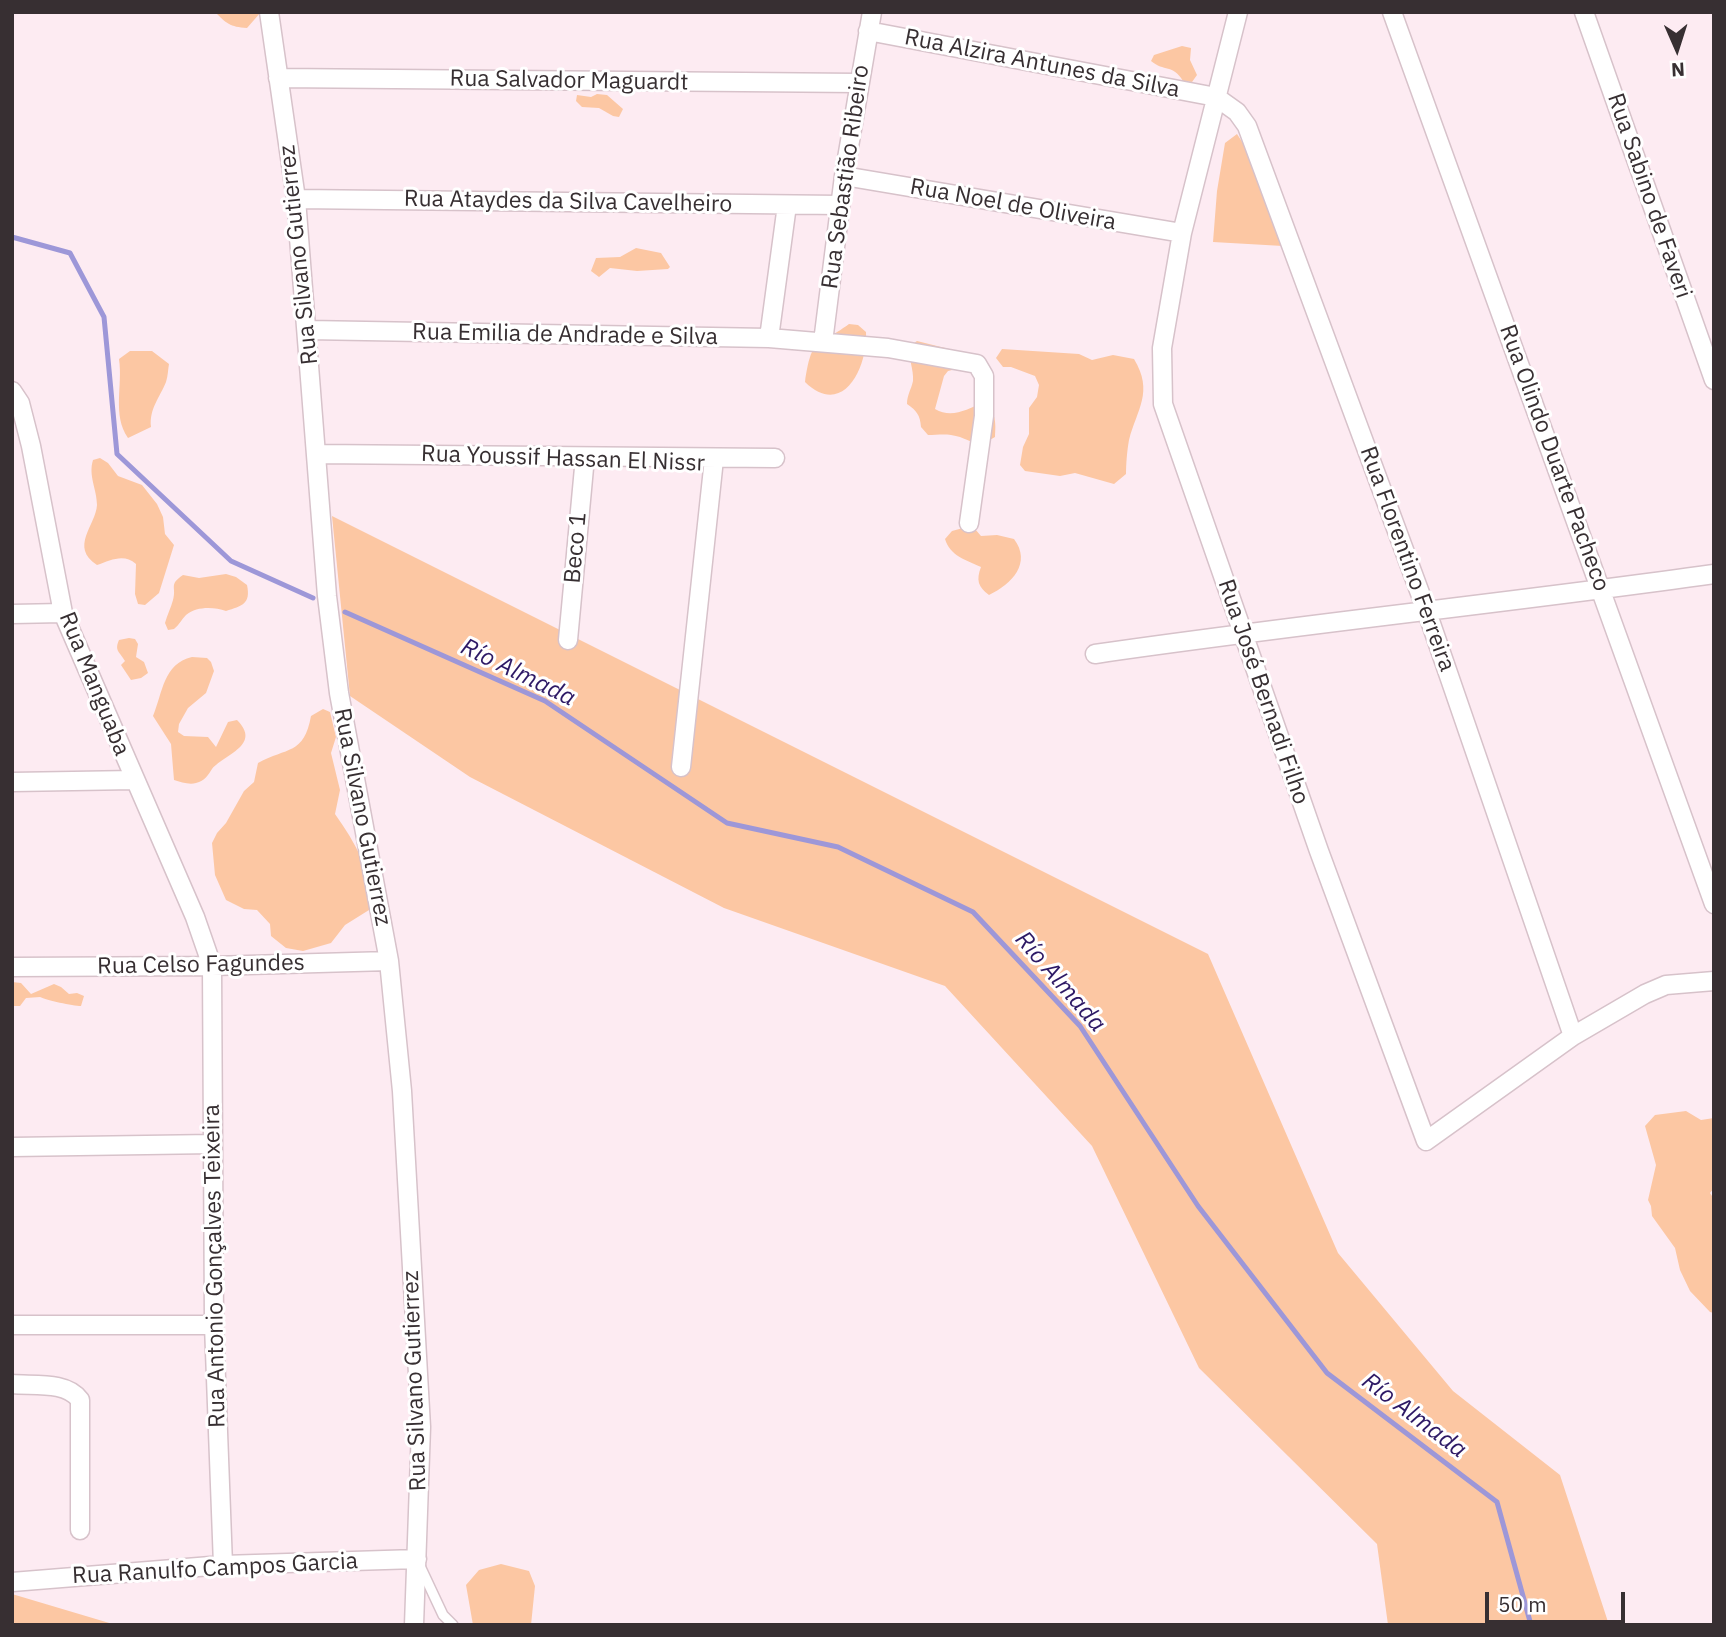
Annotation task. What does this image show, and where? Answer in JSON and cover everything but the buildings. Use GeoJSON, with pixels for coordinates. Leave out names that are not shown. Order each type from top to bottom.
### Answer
{"type":"FeatureCollection","features":[{"type":"Feature","properties":{"kind":"street","name":"Rua Silvano Gutierrez"},"geometry":{"type":"LineString","coordinates":[[269,12],[296,199],[327,596],[339,693],[389,961],[402,1091],[421,1427],[414,1625]]}},
{"type":"Feature","properties":{"kind":"street","name":"Rua Sebastião Ribeiro"},"geometry":{"type":"LineString","coordinates":[[823,342],[844,176],[872,12]]}},
{"type":"Feature","properties":{"kind":"street","name":"Rua José Bernadi Filho"},"geometry":{"type":"LineString","coordinates":[[1238,12],[1182,233],[1162,348],[1163,404],[1241,633],[1426,1141],[1573,1036]]}},
{"type":"Feature","properties":{"kind":"street","name":"Rua Olindo Duarte Pacheco"},"geometry":{"type":"LineString","coordinates":[[1392,12],[1714,904]]}},
{"type":"Feature","properties":{"kind":"street","name":"Rua Sabino de Faveri"},"geometry":{"type":"LineString","coordinates":[[1584,12],[1714,380]]}},
{"type":"Feature","properties":{"kind":"street","name":"Rua Alzira Antunes da Silva"},"geometry":{"type":"LineString","coordinates":[[868,32],[1216,97]]}},
{"type":"Feature","properties":{"kind":"street","name":"Rua Salvador Maguardt"},"geometry":{"type":"LineString","coordinates":[[278,78],[859,83]]}},
{"type":"Feature","properties":{"kind":"street","name":"Rua Florentino Ferreira"},"geometry":{"type":"LineString","coordinates":[[1216,97],[1237,112],[1247,126],[1427,612],[1573,1036]]}},
{"type":"Feature","properties":{"kind":"street","name":"Rua Noel de Oliveira"},"geometry":{"type":"LineString","coordinates":[[844,176],[1182,233]]}},
{"type":"Feature","properties":{"kind":"street","name":"Rua Ataydes da Silva Cavelheiro"},"geometry":{"type":"LineString","coordinates":[[296,199],[840,205]]}},
{"type":"Feature","properties":{"kind":"street"},"geometry":{"type":"LineString","coordinates":[[769,338],[787,205]]}},
{"type":"Feature","properties":{"kind":"street","name":"Rua Emilia de Andrade e Silva"},"geometry":{"type":"LineString","coordinates":[[308,330],[769,338],[888,348],[977,364],[984,376],[984,416],[969,523]]}},
{"type":"Feature","properties":{"kind":"street","name":"Rua Manguaba"},"geometry":{"type":"LineString","coordinates":[[12,391],[20,403],[31,446],[63,613],[195,917],[212,966]]}},
{"type":"Feature","properties":{"kind":"street"},"geometry":{"type":"LineString","coordinates":[[12,446],[31,446]]}},
{"type":"Feature","properties":{"kind":"street","name":"Rua Youssif Hassan El Nissr"},"geometry":{"type":"LineString","coordinates":[[316,454],[714,458],[681,767]]}},
{"type":"Feature","properties":{"kind":"street","name":"Beco 1"},"geometry":{"type":"LineString","coordinates":[[568,640],[585,457]]}},
{"type":"Feature","properties":{"kind":"street"},"geometry":{"type":"LineString","coordinates":[[714,458],[775,458]]}},
{"type":"Feature","properties":{"kind":"street"},"geometry":{"type":"LineString","coordinates":[[1095,654],[1241,633],[1427,612],[1714,574]]}},
{"type":"Feature","properties":{"kind":"street"},"geometry":{"type":"LineString","coordinates":[[12,614],[63,613]]}},
{"type":"Feature","properties":{"kind":"street"},"geometry":{"type":"LineString","coordinates":[[12,782],[134,780]]}},
{"type":"Feature","properties":{"kind":"street","name":"Rua Celso Fagundes"},"geometry":{"type":"LineString","coordinates":[[12,967],[212,966],[389,961]]}},
{"type":"Feature","properties":{"kind":"street","name":"Rua Antonio Gonçalves Teixeira"},"geometry":{"type":"LineString","coordinates":[[212,966],[214,1325],[223,1565]]}},
{"type":"Feature","properties":{"kind":"street"},"geometry":{"type":"LineString","coordinates":[[1573,1036],[1645,994],[1666,985],[1714,981]]}},
{"type":"Feature","properties":{"kind":"street"},"geometry":{"type":"LineString","coordinates":[[12,1147],[213,1144]]}},
{"type":"Feature","properties":{"kind":"street"},"geometry":{"type":"LineString","coordinates":[[12,1325],[214,1325]]}},
{"type":"Feature","properties":{"kind":"street"},"geometry":{"type":"LineString","coordinates":[[12,1384],[64,1387],[74,1391],[80,1400],[80,1530]]}},
{"type":"Feature","properties":{"kind":"street","name":"Rua Ranulfo Campos Garcia"},"geometry":{"type":"LineString","coordinates":[[12,1582],[223,1565],[417,1559]]}},
{"type":"Feature","properties":{"kind":"lane"},"geometry":{"type":"LineString","coordinates":[[417,1559],[443,1615],[453,1625]]}},
{"type":"Feature","properties":{"kind":"shaded area"},"geometry":{"type":"Polygon","coordinates":[[[215,12],[261,12],[247,28],[229,24],[215,12]]]}},
{"type":"Feature","properties":{"kind":"shaded area"},"geometry":{"type":"Polygon","coordinates":[[[1182,46],[1191,48],[1190,60],[1197,75],[1192,82],[1183,81],[1176,72],[1151,61],[1154,55],[1182,46]]]}},
{"type":"Feature","properties":{"kind":"shaded area"},"geometry":{"type":"Polygon","coordinates":[[[597,94],[607,95],[623,109],[619,117],[599,108],[582,107],[576,101],[577,95],[591,97],[597,94]]]}},
{"type":"Feature","properties":{"kind":"shaded area"},"geometry":{"type":"Polygon","coordinates":[[[1237,134],[1254,160],[1283,246],[1213,242],[1217,191],[1225,143],[1237,134]]]}},
{"type":"Feature","properties":{"kind":"shaded area"},"geometry":{"type":"Polygon","coordinates":[[[636,248],[661,253],[670,267],[637,271],[610,268],[599,277],[591,271],[596,258],[620,257],[636,248]]]}},
{"type":"Feature","properties":{"kind":"shaded area"},"geometry":{"type":"Polygon","coordinates":[[[849,324],[858,325],[866,332],[866,346],[858,373],[842,392],[831,395],[819,392],[805,382],[813,350],[849,324]]]}},
{"type":"Feature","properties":{"kind":"shaded area"},"geometry":{"type":"Polygon","coordinates":[[[917,341],[953,350],[963,358],[960,368],[948,371],[944,376],[935,409],[953,413],[983,403],[994,417],[995,437],[977,443],[958,436],[928,435],[921,427],[917,414],[907,404],[913,381],[910,346],[917,341]]]}},
{"type":"Feature","properties":{"kind":"shaded area"},"geometry":{"type":"Polygon","coordinates":[[[1002,349],[1079,354],[1092,360],[1113,355],[1134,359],[1143,381],[1143,391],[1129,440],[1126,474],[1114,484],[1075,473],[1060,476],[1025,471],[1020,465],[1023,447],[1029,434],[1029,408],[1037,397],[1039,385],[1035,376],[1011,367],[1003,367],[996,358],[1002,349]]]}},
{"type":"Feature","properties":{"kind":"shaded area"},"geometry":{"type":"Polygon","coordinates":[[[130,351],[152,351],[169,364],[166,382],[152,414],[151,427],[128,438],[120,420],[119,359],[130,351]]]}},
{"type":"Feature","properties":{"kind":"shaded area"},"geometry":{"type":"Polygon","coordinates":[[[100,458],[108,463],[118,476],[142,485],[157,504],[163,517],[165,534],[174,545],[159,593],[145,605],[138,604],[135,594],[136,564],[122,558],[97,565],[85,551],[84,543],[97,505],[92,466],[93,460],[100,458]]]}},
{"type":"Feature","properties":{"kind":"shaded area"},"geometry":{"type":"Polygon","coordinates":[[[332,516],[1208,954],[1338,1253],[1453,1391],[1560,1475],[1609,1625],[1388,1625],[1377,1544],[1199,1368],[1092,1146],[945,986],[724,908],[470,777],[350,696],[332,516]]]}},
{"type":"Feature","properties":{"kind":"shaded area"},"geometry":{"type":"Polygon","coordinates":[[[975,529],[981,536],[997,535],[1014,539],[1019,548],[1021,556],[1017,572],[1005,585],[989,595],[979,583],[981,567],[964,560],[947,545],[945,539],[952,531],[975,529]]]}},
{"type":"Feature","properties":{"kind":"shaded area"},"geometry":{"type":"Polygon","coordinates":[[[226,574],[247,585],[248,596],[244,603],[226,611],[211,608],[195,610],[186,615],[174,629],[168,630],[165,623],[174,596],[174,584],[178,578],[183,575],[199,578],[226,574]]]}},
{"type":"Feature","properties":{"kind":"shaded area"},"geometry":{"type":"Polygon","coordinates":[[[135,639],[138,644],[136,657],[144,662],[148,673],[131,680],[121,665],[125,661],[117,647],[119,640],[135,639]]]}},
{"type":"Feature","properties":{"kind":"shaded area"},"geometry":{"type":"Polygon","coordinates":[[[192,657],[207,658],[214,671],[206,693],[188,708],[179,724],[178,732],[184,736],[208,737],[216,747],[228,722],[237,720],[244,729],[245,736],[244,743],[212,769],[208,776],[191,784],[174,780],[171,744],[153,716],[170,672],[182,661],[192,657]]]}},
{"type":"Feature","properties":{"kind":"shaded area"},"geometry":{"type":"Polygon","coordinates":[[[323,709],[330,712],[336,737],[331,753],[340,790],[335,814],[362,859],[369,884],[369,910],[345,925],[331,943],[303,951],[286,948],[271,936],[270,924],[257,910],[244,909],[226,900],[215,875],[212,843],[244,791],[254,782],[258,763],[299,744],[308,729],[311,716],[323,709]]]}},
{"type":"Feature","properties":{"kind":"shaded area"},"geometry":{"type":"Polygon","coordinates":[[[12,982],[21,983],[31,994],[54,984],[69,994],[84,996],[81,1006],[40,997],[26,998],[20,1006],[12,1006],[12,982]]]}},
{"type":"Feature","properties":{"kind":"shaded area"},"geometry":{"type":"Polygon","coordinates":[[[1686,1111],[1701,1120],[1714,1118],[1714,1188],[1710,1193],[1714,1199],[1714,1313],[1690,1291],[1680,1270],[1675,1248],[1652,1216],[1648,1200],[1656,1165],[1645,1126],[1655,1115],[1686,1111]]]}},
{"type":"Feature","properties":{"kind":"shaded area"},"geometry":{"type":"Polygon","coordinates":[[[501,1564],[529,1571],[535,1586],[531,1625],[473,1625],[466,1585],[479,1570],[501,1564]]]}},
{"type":"Feature","properties":{"kind":"shaded area"},"geometry":{"type":"Polygon","coordinates":[[[12,1594],[116,1625],[12,1625],[12,1594]]]}},
{"type":"Feature","properties":{"kind":"waterway","name":"Río Almada"},"geometry":{"type":"LineString","coordinates":[[12,237],[70,253],[104,317],[117,454],[231,561],[313,598]]}},
{"type":"Feature","properties":{"kind":"waterway","name":"Río Almada"},"geometry":{"type":"LineString","coordinates":[[345,612],[545,701],[727,823],[838,847],[973,912],[1080,1026],[1198,1206],[1327,1373],[1497,1502],[1531,1625]]}}]}
